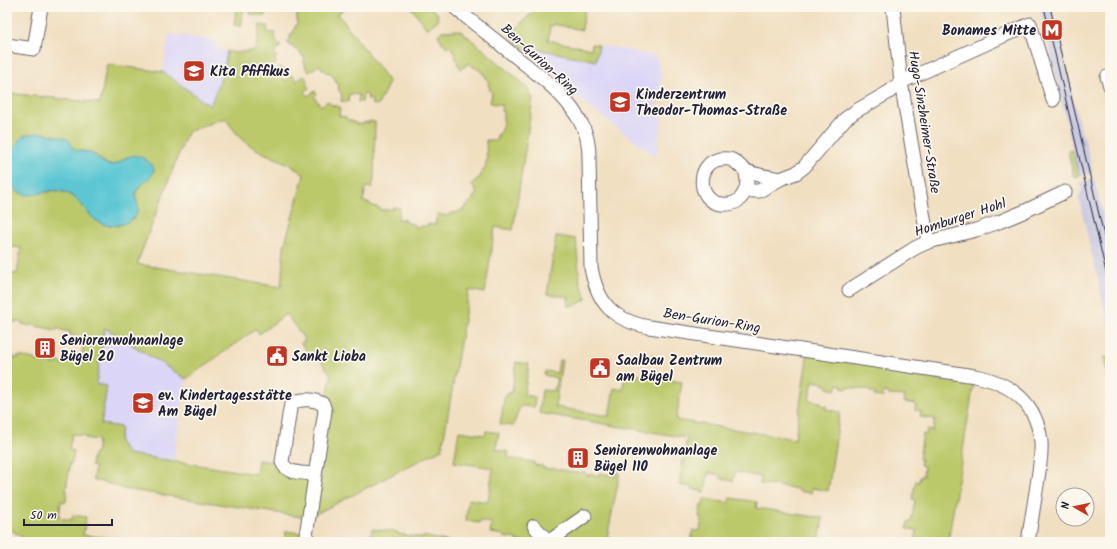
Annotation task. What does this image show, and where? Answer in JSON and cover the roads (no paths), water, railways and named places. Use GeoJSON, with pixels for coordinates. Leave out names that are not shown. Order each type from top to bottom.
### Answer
{"type":"FeatureCollection","features":[{"type":"Feature","properties":{"kind":"street"},"geometry":{"type":"LineString","coordinates":[[7,45],[34,49],[41,7]]}},
{"type":"Feature","properties":{"kind":"street","name":"Ben-Gurion-Ring"},"geometry":{"type":"LineString","coordinates":[[454,7],[536,73],[557,92],[576,114],[584,127],[590,157],[590,268],[594,284],[600,298],[610,310],[634,324],[649,327],[975,376],[989,379],[1011,389],[1030,409],[1041,441],[1041,458],[1028,542]]}},
{"type":"Feature","properties":{"kind":"street","name":"Hugo-Sinzheimer-Straße"},"geometry":{"type":"LineString","coordinates":[[893,7],[901,82],[928,242]]}},
{"type":"Feature","properties":{"kind":"street"},"geometry":{"type":"LineString","coordinates":[[746,191],[759,191],[780,179],[792,175],[804,167],[845,118],[889,92],[901,82],[1030,24],[1053,100]]}},
{"type":"Feature","properties":{"kind":"street"},"geometry":{"type":"LineString","coordinates":[[720,159],[729,159],[737,162],[745,170],[748,178],[746,191],[742,197],[735,202],[718,204],[711,200],[705,193],[702,185],[702,177],[707,166],[712,162],[720,159]]}},
{"type":"Feature","properties":{"kind":"street"},"geometry":{"type":"LineString","coordinates":[[745,170],[780,179]]}},
{"type":"Feature","properties":{"kind":"street","name":"Homburger Hohl"},"geometry":{"type":"LineString","coordinates":[[849,290],[915,248],[928,242],[976,230],[999,222],[1065,192]]}},
{"type":"Feature","properties":{"kind":"street"},"geometry":{"type":"LineString","coordinates":[[305,542],[325,411],[323,404],[317,401],[300,399],[293,403],[290,409],[282,462],[284,467],[289,470],[315,474]]}},
{"type":"Feature","properties":{"kind":"street"},"geometry":{"type":"LineString","coordinates":[[534,526],[548,542],[585,516]]}},
{"type":"Feature","properties":{"kind":"water"},"geometry":{"type":"Polygon","coordinates":[[[43,133],[65,138],[71,143],[75,150],[90,153],[108,165],[117,164],[131,156],[141,157],[150,163],[154,172],[137,190],[136,195],[138,210],[133,219],[122,224],[105,225],[90,215],[73,196],[67,193],[61,191],[50,191],[27,195],[17,191],[13,186],[10,172],[10,164],[15,148],[22,137],[29,134],[43,133]]]}},
{"type":"Feature","properties":{"kind":"tram line"},"geometry":{"type":"LineString","coordinates":[[1044,7],[1110,289]]}},
{"type":"Feature","properties":{"kind":"tram line"},"geometry":{"type":"LineString","coordinates":[[1050,7],[1110,261]]}},
{"type":"Feature","properties":{"kind":"place","name":"Bonames Mitte"},"geometry":{"type":"Point","coordinates":[1052,30]}},
{"type":"Feature","properties":{"kind":"place","name":"Kita Pfiffikus"},"geometry":{"type":"Point","coordinates":[194,71]}},
{"type":"Feature","properties":{"kind":"place","name":"Kinderzentrum Theodor-Thomas-Straße"},"geometry":{"type":"Point","coordinates":[620,102]}},
{"type":"Feature","properties":{"kind":"place","name":"Seniorenwohnanlage Bügel 20"},"geometry":{"type":"Point","coordinates":[45,348]}},
{"type":"Feature","properties":{"kind":"place","name":"Sankt Lioba"},"geometry":{"type":"Point","coordinates":[277,356]}},
{"type":"Feature","properties":{"kind":"place","name":"Saalbau Zentrum am Bügel"},"geometry":{"type":"Point","coordinates":[600,368]}},
{"type":"Feature","properties":{"kind":"place","name":"ev. Kindertagesstätte Am Bügel"},"geometry":{"type":"Point","coordinates":[143,403]}},
{"type":"Feature","properties":{"kind":"place","name":"Seniorenwohnanlage Bügel 110"},"geometry":{"type":"Point","coordinates":[578,458]}}]}
